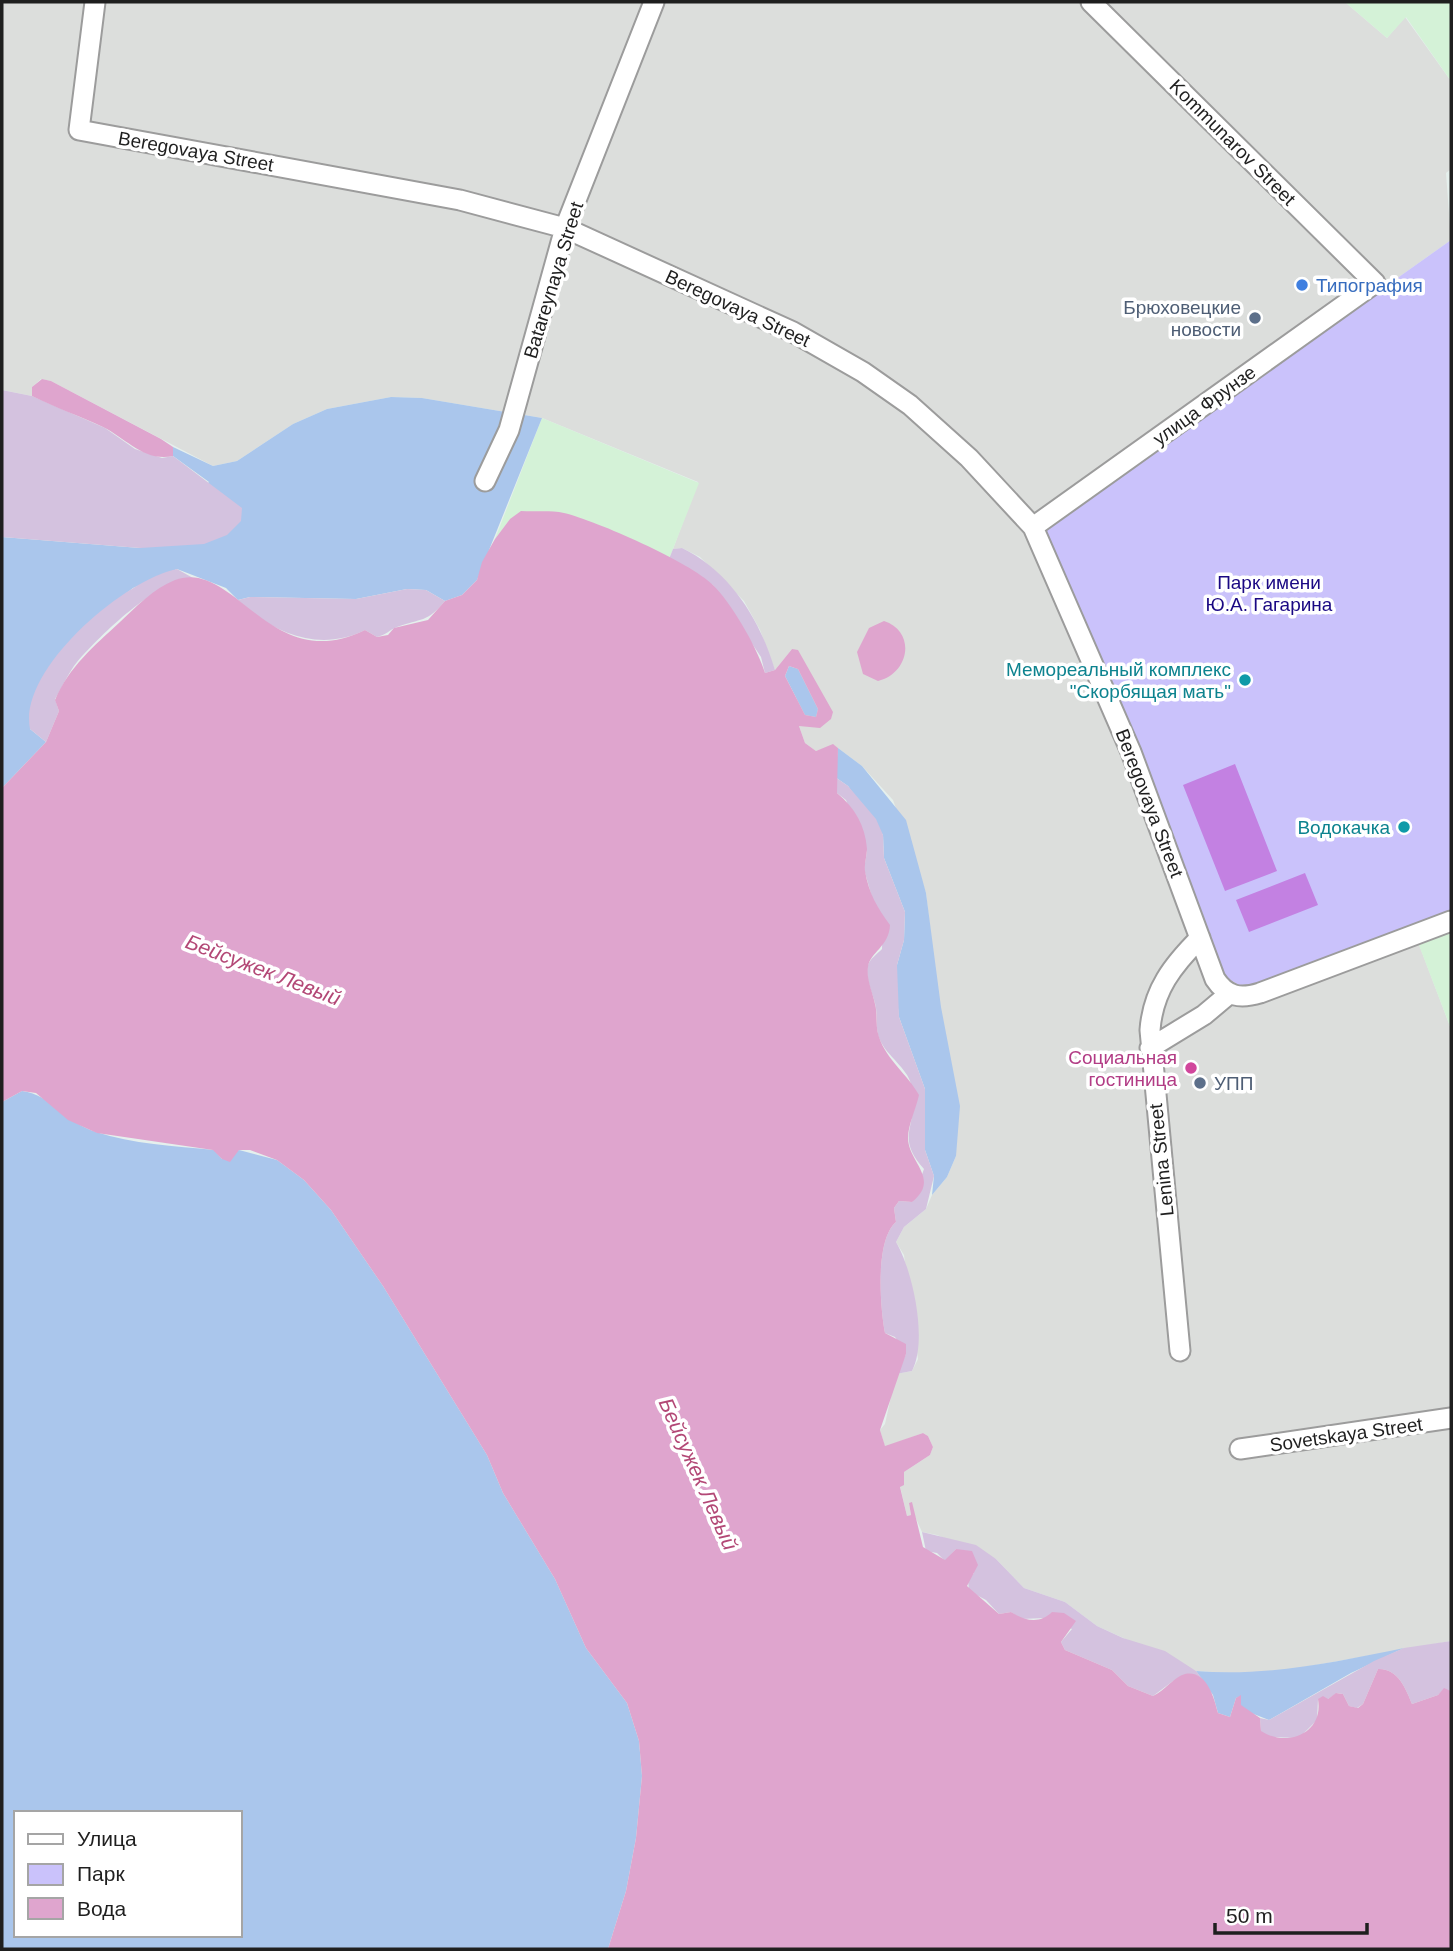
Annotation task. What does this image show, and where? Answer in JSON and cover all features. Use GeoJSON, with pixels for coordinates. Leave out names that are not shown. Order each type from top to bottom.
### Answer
{"type":"FeatureCollection","features":[{"type":"Feature","properties":{"kind":"street","name":"Beregovaya Street"},"geometry":{"type":"LineString","coordinates":[[95,2],[79,130],[460,200],[565,229],[793,332],[863,372],[941,432],[1002,491],[1033,527],[1131,752],[1215,979],[1229,994]]}},
{"type":"Feature","properties":{"kind":"street","name":"Batareynaya Street"},"geometry":{"type":"LineString","coordinates":[[485,481],[509,430],[565,229],[654,2]]}},
{"type":"Feature","properties":{"kind":"street","name":"Kommunarov Street"},"geometry":{"type":"LineString","coordinates":[[1091,2],[1375,283]]}},
{"type":"Feature","properties":{"kind":"street","name":"улица Фрунзе"},"geometry":{"type":"LineString","coordinates":[[1033,527],[1375,283]]}},
{"type":"Feature","properties":{"kind":"street"},"geometry":{"type":"LineString","coordinates":[[1150,1048],[1204,1015],[1229,994],[1238,997],[1260,993],[1451,921]]}},
{"type":"Feature","properties":{"kind":"street"},"geometry":{"type":"LineString","coordinates":[[1150,1048],[1151,1014],[1156,995],[1179,959],[1200,938]]}},
{"type":"Feature","properties":{"kind":"street","name":"Lenina Street"},"geometry":{"type":"LineString","coordinates":[[1150,1048],[1180,1351]]}},
{"type":"Feature","properties":{"kind":"street","name":"Sovetskaya Street"},"geometry":{"type":"LineString","coordinates":[[1240,1449],[1451,1418]]}},
{"type":"Feature","properties":{"kind":"shaded area"},"geometry":{"type":"Polygon","coordinates":[[[2,2],[1345,2],[1387,38],[1405,17],[1451,81],[1451,169],[1446,173],[1451,240],[1045,528],[1259,984],[1412,926],[1451,1029],[1451,1641],[1277,1672],[1245,1674],[1196,1671],[1097,1626],[1065,1602],[1024,1588],[996,1559],[937,1535],[922,1532],[909,1503],[911,1515],[907,1516],[900,1486],[904,1472],[930,1455],[933,1447],[928,1436],[923,1433],[885,1447],[880,1430],[885,1424],[896,1374],[912,1371],[918,1359],[904,1255],[896,1242],[904,1227],[926,1209],[932,1195],[947,1177],[956,1156],[926,893],[893,800],[862,766],[834,745],[816,751],[805,743],[799,726],[792,649],[775,670],[760,630],[744,601],[700,557],[682,548],[673,549],[698,482],[542,418],[422,398],[391,397],[327,409],[293,424],[237,461],[213,466],[51,381],[41,379],[32,387],[32,396],[2,390],[2,2]]]}},
{"type":"Feature","properties":{"kind":"shaded area"},"geometry":{"type":"Polygon","coordinates":[[[1345,2],[1451,2],[1451,81],[1406,17],[1387,38],[1345,2]]]}},
{"type":"Feature","properties":{"kind":"shaded area"},"geometry":{"type":"Polygon","coordinates":[[[2,390],[32,396],[105,428],[135,449],[162,458],[173,456],[242,508],[241,521],[227,535],[204,544],[140,548],[2,537],[2,390]]]}},
{"type":"Feature","properties":{"kind":"shaded area"},"geometry":{"type":"Polygon","coordinates":[[[391,397],[422,398],[542,418],[477,580],[462,595],[445,601],[426,590],[407,589],[356,599],[250,597],[238,600],[226,588],[177,569],[133,588],[93,619],[30,729],[46,742],[2,788],[2,537],[140,548],[209,482],[173,456],[173,447],[213,466],[237,461],[293,424],[327,409],[391,397]]]}},
{"type":"Feature","properties":{"kind":"shaded area"},"geometry":{"type":"Polygon","coordinates":[[[542,418],[699,483],[669,559],[628,538],[510,519],[495,539],[542,418]]]}},
{"type":"Feature","properties":{"kind":"shaded area"},"geometry":{"type":"Polygon","coordinates":[[[682,548],[715,570],[741,599],[761,633],[775,670],[765,673],[761,657],[713,585],[669,559],[673,549],[682,548]]]}},
{"type":"Feature","properties":{"kind":"shaded area"},"geometry":{"type":"Polygon","coordinates":[[[177,569],[193,578],[162,589],[146,599],[115,624],[77,662],[55,699],[59,711],[46,742],[30,729],[31,706],[40,681],[57,655],[79,631],[130,590],[177,569]]]}},
{"type":"Feature","properties":{"kind":"shaded area"},"geometry":{"type":"Polygon","coordinates":[[[407,589],[426,590],[445,601],[428,617],[397,627],[383,635],[377,637],[365,630],[331,640],[297,636],[281,630],[251,612],[238,600],[250,597],[356,599],[407,589]]]}},
{"type":"Feature","properties":{"kind":"shaded area"},"geometry":{"type":"Polygon","coordinates":[[[789,666],[798,669],[818,709],[816,717],[805,715],[785,676],[789,666]]]}},
{"type":"Feature","properties":{"kind":"shaded area"},"geometry":{"type":"Polygon","coordinates":[[[838,748],[862,766],[906,820],[926,893],[941,1007],[960,1106],[956,1156],[947,1177],[932,1195],[934,1176],[925,1150],[925,1089],[899,1017],[896,990],[897,965],[904,940],[905,912],[884,858],[883,835],[848,786],[835,777],[838,748]]]}},
{"type":"Feature","properties":{"kind":"shaded area"},"geometry":{"type":"Polygon","coordinates":[[[1235,764],[1277,871],[1225,891],[1183,785],[1235,764]]]}},
{"type":"Feature","properties":{"kind":"shaded area"},"geometry":{"type":"Polygon","coordinates":[[[835,777],[848,786],[876,819],[883,835],[884,858],[905,912],[904,940],[897,965],[899,1017],[925,1089],[925,1150],[934,1176],[926,1209],[904,1227],[896,1242],[913,1288],[919,1342],[912,1371],[896,1374],[906,1354],[895,1337],[885,1333],[881,1291],[882,1258],[889,1231],[896,1222],[894,1208],[899,1201],[912,1202],[924,1169],[910,1147],[913,1109],[911,1084],[880,1040],[876,1008],[867,976],[869,963],[882,949],[883,916],[875,908],[864,869],[867,852],[846,800],[837,793],[835,777]]]}},
{"type":"Feature","properties":{"kind":"shaded area"},"geometry":{"type":"Polygon","coordinates":[[[1305,873],[1318,905],[1249,932],[1236,900],[1305,873]]]}},
{"type":"Feature","properties":{"kind":"shaded area"},"geometry":{"type":"Polygon","coordinates":[[[1451,927],[1451,1029],[1417,940],[1451,927]]]}},
{"type":"Feature","properties":{"kind":"shaded area"},"geometry":{"type":"Polygon","coordinates":[[[22,1091],[42,1098],[85,1128],[96,1132],[154,1144],[214,1150],[222,1159],[239,1150],[277,1160],[304,1180],[331,1210],[383,1286],[487,1455],[503,1493],[555,1579],[586,1648],[627,1703],[639,1741],[642,1776],[636,1838],[626,1891],[608,1949],[2,1949],[2,1102],[22,1091]]]}},
{"type":"Feature","properties":{"kind":"shaded area"},"geometry":{"type":"Polygon","coordinates":[[[922,1532],[976,1545],[996,1559],[1024,1588],[1065,1602],[1097,1626],[1123,1638],[1165,1651],[1196,1671],[1204,1681],[1196,1675],[1173,1681],[1153,1696],[1128,1686],[1112,1670],[1065,1650],[1061,1642],[1072,1629],[1046,1618],[1021,1619],[1011,1612],[999,1614],[986,1600],[969,1591],[968,1580],[974,1573],[956,1549],[945,1561],[937,1553],[926,1551],[922,1532]]]}},
{"type":"Feature","properties":{"kind":"shaded area"},"geometry":{"type":"Polygon","coordinates":[[[1451,1641],[1451,1691],[1444,1689],[1438,1695],[1412,1704],[1396,1676],[1378,1669],[1363,1704],[1357,1708],[1349,1706],[1343,1694],[1337,1693],[1328,1699],[1318,1699],[1317,1720],[1299,1738],[1269,1737],[1261,1732],[1260,1718],[1269,1720],[1374,1661],[1404,1648],[1451,1641]]]}},
{"type":"Feature","properties":{"kind":"shaded area"},"geometry":{"type":"Polygon","coordinates":[[[1404,1648],[1351,1673],[1269,1720],[1246,1711],[1240,1705],[1241,1696],[1236,1698],[1230,1717],[1218,1713],[1213,1695],[1196,1671],[1275,1670],[1404,1648]]]}},
{"type":"Feature","properties":{"kind":"green space","name":"Парк имени Ю.А. Гагарина"},"geometry":{"type":"Polygon","coordinates":[[[1451,240],[1451,910],[1259,984],[1239,985],[1224,976],[1045,528],[1451,240]]]}},
{"type":"Feature","properties":{"kind":"water"},"geometry":{"type":"Polygon","coordinates":[[[42,379],[51,381],[161,439],[173,447],[173,456],[144,453],[103,427],[32,396],[32,387],[42,379]]]}},
{"type":"Feature","properties":{"kind":"water","name":"Бейсужек Левый"},"geometry":{"type":"Polygon","coordinates":[[[521,511],[564,513],[620,533],[685,565],[713,585],[728,603],[750,639],[765,673],[775,670],[792,649],[798,650],[833,712],[831,719],[820,728],[799,726],[805,743],[816,751],[833,744],[838,748],[837,793],[854,811],[861,825],[866,840],[865,868],[869,887],[877,906],[890,925],[886,939],[868,967],[878,1033],[887,1053],[919,1095],[908,1138],[909,1147],[921,1170],[924,1186],[912,1202],[899,1201],[894,1208],[896,1222],[889,1231],[882,1258],[881,1291],[885,1333],[906,1344],[906,1354],[880,1430],[885,1446],[923,1433],[928,1436],[933,1447],[930,1455],[904,1472],[904,1485],[900,1487],[907,1516],[911,1515],[909,1503],[912,1502],[923,1547],[945,1560],[956,1549],[972,1551],[978,1565],[967,1586],[999,1614],[1011,1612],[1037,1620],[1052,1612],[1064,1613],[1076,1621],[1061,1642],[1065,1650],[1112,1670],[1128,1686],[1153,1696],[1185,1674],[1199,1676],[1208,1686],[1218,1713],[1230,1717],[1236,1698],[1241,1695],[1241,1705],[1260,1718],[1261,1731],[1271,1736],[1292,1737],[1309,1729],[1318,1711],[1318,1699],[1323,1696],[1328,1699],[1336,1693],[1343,1694],[1349,1706],[1358,1708],[1363,1704],[1378,1669],[1396,1676],[1412,1704],[1438,1695],[1444,1688],[1451,1691],[1451,1949],[608,1949],[626,1891],[636,1838],[642,1776],[639,1741],[627,1703],[586,1648],[555,1579],[503,1493],[487,1455],[383,1286],[331,1210],[304,1180],[277,1160],[250,1150],[239,1150],[230,1162],[222,1159],[213,1150],[97,1133],[68,1120],[36,1093],[22,1091],[2,1102],[2,788],[46,742],[59,711],[55,700],[67,677],[83,658],[152,593],[175,580],[196,578],[217,585],[279,629],[304,639],[332,640],[365,630],[377,637],[388,635],[394,628],[428,620],[445,601],[462,595],[477,580],[482,562],[510,519],[521,511]],[[789,666],[785,676],[805,715],[816,717],[818,709],[798,669],[789,666]]]}},
{"type":"Feature","properties":{"kind":"water"},"geometry":{"type":"Polygon","coordinates":[[[884,621],[894,626],[901,634],[905,653],[897,670],[878,681],[863,674],[857,652],[869,628],[884,621]]]}},
{"type":"Feature","properties":{"kind":"place","name":"Типография"},"geometry":{"type":"Point","coordinates":[1302,285]}},
{"type":"Feature","properties":{"kind":"place","name":"Брюховецкие новости"},"geometry":{"type":"Point","coordinates":[1255,318]}},
{"type":"Feature","properties":{"kind":"place","name":"Мемореальный комплекс \"Cкорбящая мать\""},"geometry":{"type":"Point","coordinates":[1245,680]}},
{"type":"Feature","properties":{"kind":"place","name":"Водокачка"},"geometry":{"type":"Point","coordinates":[1404,827]}},
{"type":"Feature","properties":{"kind":"place","name":"Социальная гостиница"},"geometry":{"type":"Point","coordinates":[1191,1068]}},
{"type":"Feature","properties":{"kind":"place","name":"УПП"},"geometry":{"type":"Point","coordinates":[1200,1083]}}]}
